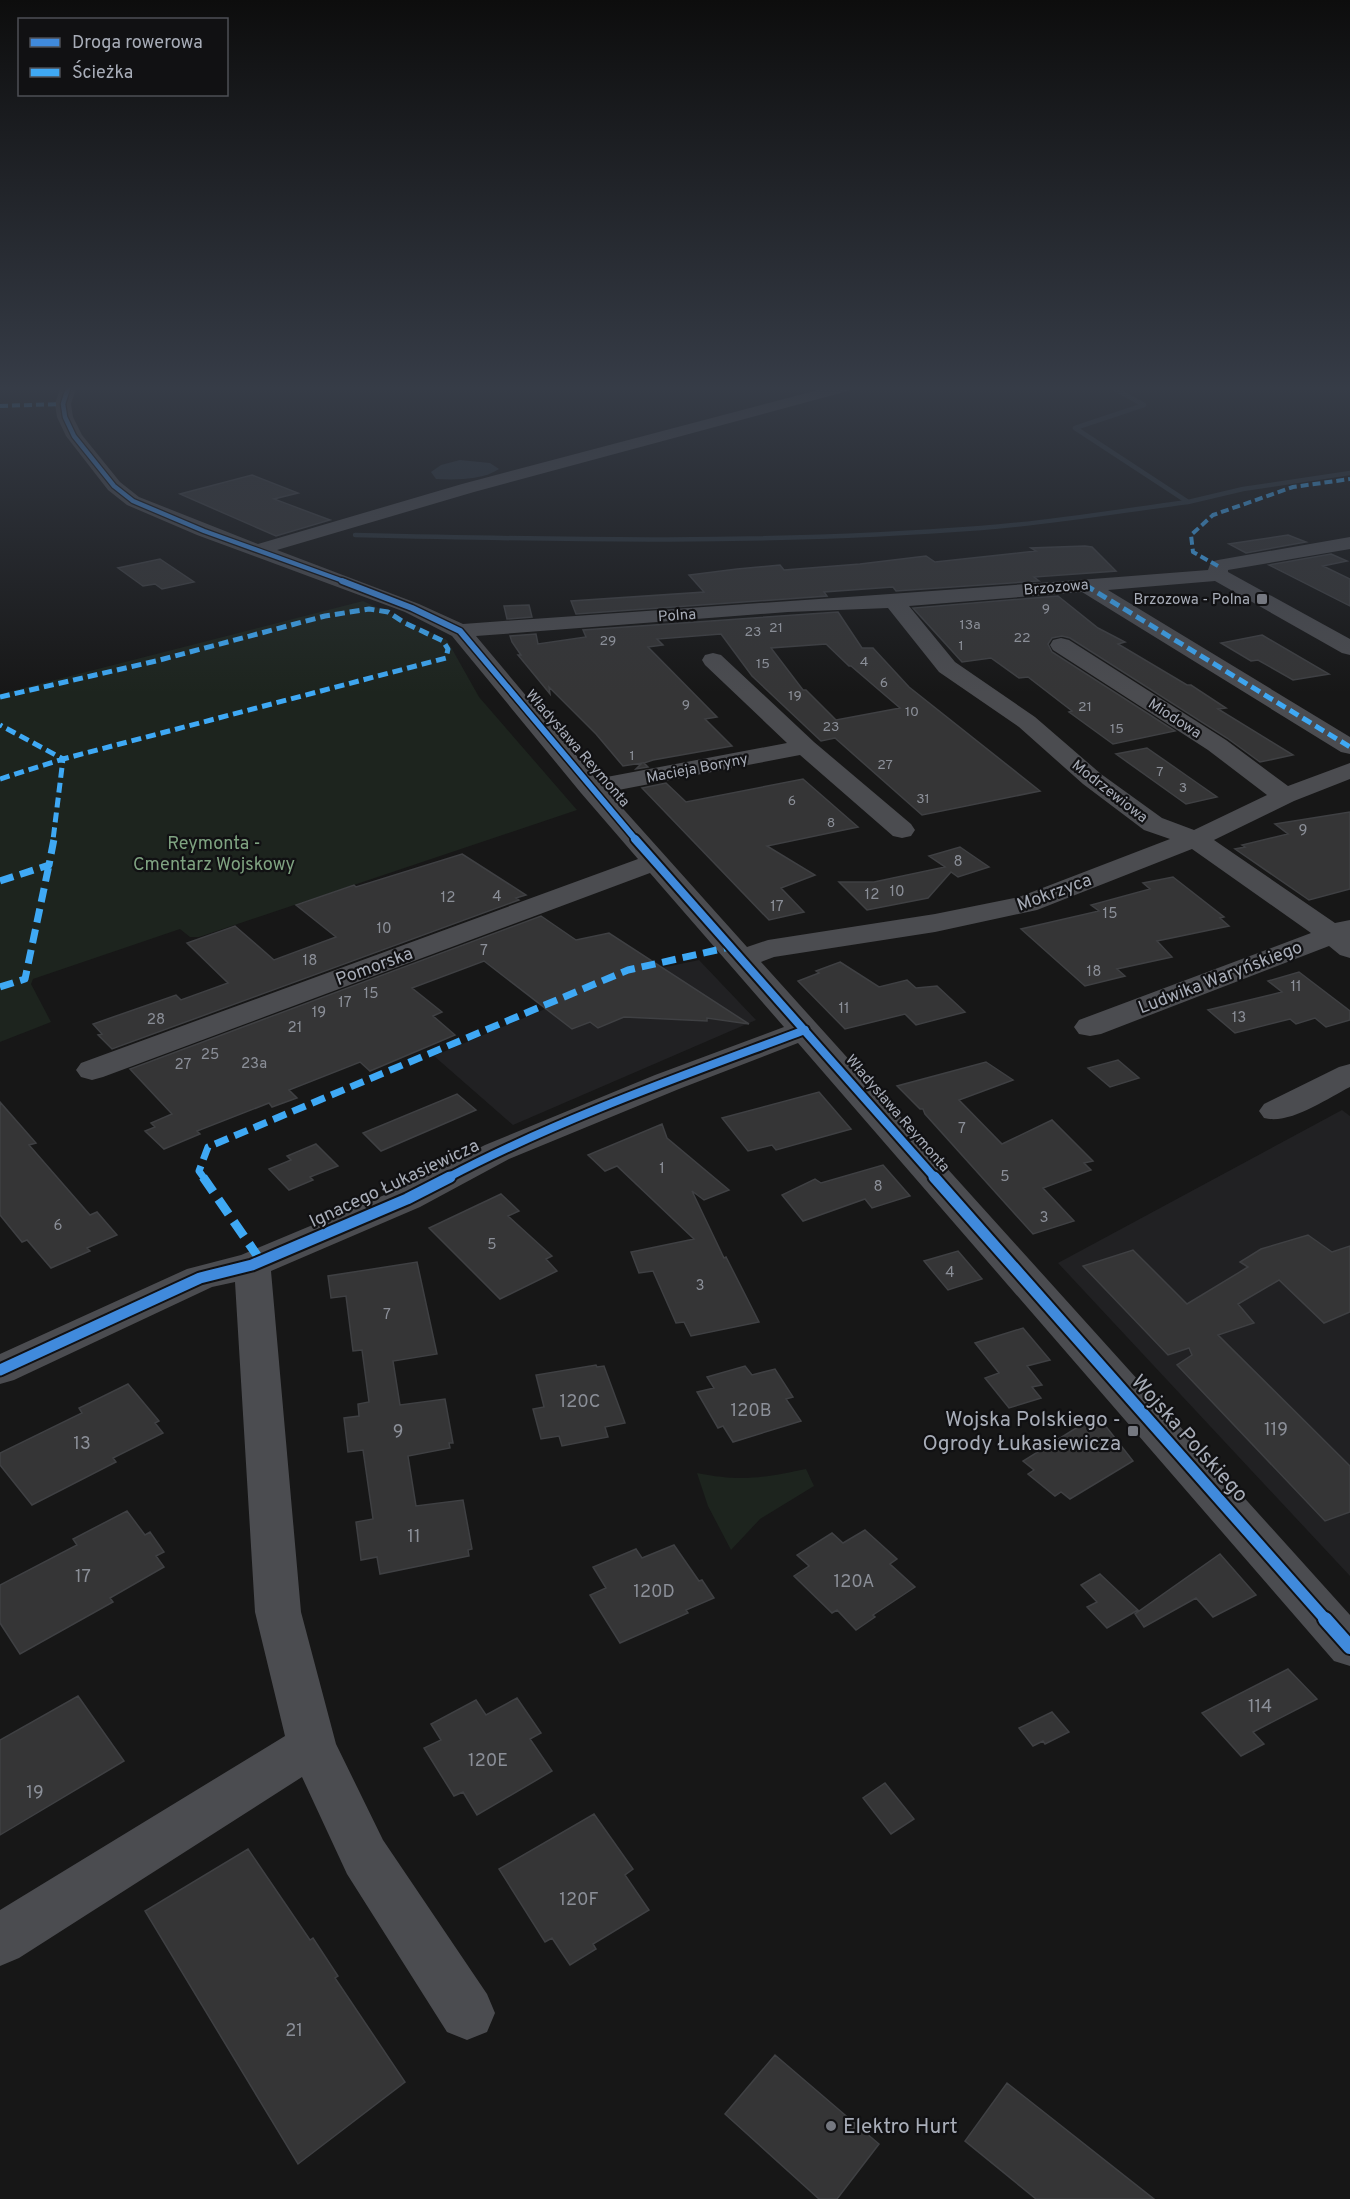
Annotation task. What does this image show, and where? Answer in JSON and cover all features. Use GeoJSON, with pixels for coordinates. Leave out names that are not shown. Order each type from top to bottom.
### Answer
{"type":"FeatureCollection","features":[{"type":"Feature","properties":{"kind":"street","name":"Władysława Reymonta"},"geometry":{"type":"LineString","coordinates":[[116,488],[133,501],[204,531],[412,608],[460,631],[590,788],[1002,1254]]}},
{"type":"Feature","properties":{"kind":"street"},"geometry":{"type":"LineString","coordinates":[[257,550],[469,488]]}},
{"type":"Feature","properties":{"kind":"street","name":"Brzozowa"},"geometry":{"type":"LineString","coordinates":[[894,601],[1218,575],[1218,566],[1350,543]]}},
{"type":"Feature","properties":{"kind":"street"},"geometry":{"type":"LineString","coordinates":[[1218,575],[1350,648]]}},
{"type":"Feature","properties":{"kind":"street"},"geometry":{"type":"LineString","coordinates":[[1086,585],[1350,747]]}},
{"type":"Feature","properties":{"kind":"street","name":"Polna"},"geometry":{"type":"LineString","coordinates":[[460,631],[788,606],[894,601]]}},
{"type":"Feature","properties":{"kind":"street","name":"Modrzewiowa"},"geometry":{"type":"LineString","coordinates":[[894,601],[927,645],[947,667],[1027,722],[1092,780],[1153,824],[1195,839],[1344,938]]}},
{"type":"Feature","properties":{"kind":"street","name":"Miodowa"},"geometry":{"type":"LineString","coordinates":[[1061,645],[1217,745],[1285,796]]}},
{"type":"Feature","properties":{"kind":"street"},"geometry":{"type":"LineString","coordinates":[[713,660],[805,747],[902,830]]}},
{"type":"Feature","properties":{"kind":"street","name":"Macieja Boryny"},"geometry":{"type":"LineString","coordinates":[[590,788],[805,747]]}},
{"type":"Feature","properties":{"kind":"street","name":"Mokrzyca"},"geometry":{"type":"LineString","coordinates":[[741,959],[768,949],[935,923],[1027,904],[1195,839],[1285,796],[1350,770]]}},
{"type":"Feature","properties":{"kind":"street","name":"Pomorska"},"geometry":{"type":"LineString","coordinates":[[92,1070],[656,862]]}},
{"type":"Feature","properties":{"kind":"street","name":"Ludwika Waryńskiego"},"geometry":{"type":"LineString","coordinates":[[1090,1027],[1344,938]]}},
{"type":"Feature","properties":{"kind":"street","name":"Ignacego Łukasiewicza"},"geometry":{"type":"LineString","coordinates":[[0,1370],[200,1278],[252,1265],[407,1199],[497,1152],[667,1082],[805,1030]]}},
{"type":"Feature","properties":{"kind":"street"},"geometry":{"type":"LineString","coordinates":[[1276,1111],[1350,1074]]}},
{"type":"Feature","properties":{"kind":"street","name":"Wojska Polskiego"},"geometry":{"type":"LineString","coordinates":[[1002,1254],[1350,1647]]}},
{"type":"Feature","properties":{"kind":"street"},"geometry":{"type":"LineString","coordinates":[[252,1265],[278,1612],[312,1745],[365,1857],[467,2013]]}},
{"type":"Feature","properties":{"kind":"street"},"geometry":{"type":"LineString","coordinates":[[0,1940],[312,1745]]}},
{"type":"Feature","properties":{"kind":"shaded area"},"geometry":{"type":"Polygon","coordinates":[[[699,960],[756,1020],[513,1125],[434,1056],[623,976],[699,960]]]}},
{"type":"Feature","properties":{"kind":"shaded area"},"geometry":{"type":"Polygon","coordinates":[[[1342,1110],[1350,1116],[1350,1576],[1058,1263],[1342,1110]]]}},
{"type":"Feature","properties":{"kind":"green space","name":"Reymonta - Cmentarz Wojskowy"},"geometry":{"type":"Polygon","coordinates":[[[363,601],[447,640],[479,697],[577,810],[199,937],[190,937],[180,929],[33,979],[31,984],[51,1022],[0,1042],[0,694],[363,601]]]}},
{"type":"Feature","properties":{"kind":"green space"},"geometry":{"type":"Polygon","coordinates":[[[806,1469],[814,1486],[760,1519],[731,1550],[708,1506],[697,1473],[752,1478],[806,1469]]]}},
{"type":"Feature","properties":{"kind":"building"},"geometry":{"type":"Polygon","coordinates":[[[204,488],[284,488],[298,493],[274,499],[330,520],[276,536],[180,494],[204,488]]]}},
{"type":"Feature","properties":{"kind":"building"},"geometry":{"type":"Polygon","coordinates":[[[1288,535],[1306,542],[1246,553],[1229,544],[1288,535]]]}},
{"type":"Feature","properties":{"kind":"building"},"geometry":{"type":"Polygon","coordinates":[[[1092,547],[1116,571],[1034,577],[1039,581],[896,591],[893,587],[824,592],[827,596],[576,614],[571,601],[704,592],[689,575],[737,569],[780,565],[784,570],[926,556],[935,562],[1036,551],[1031,548],[1092,547]]]}},
{"type":"Feature","properties":{"kind":"building"},"geometry":{"type":"Polygon","coordinates":[[[1331,554],[1347,561],[1323,566],[1350,579],[1350,606],[1269,565],[1331,554]]]}},
{"type":"Feature","properties":{"kind":"building"},"geometry":{"type":"Polygon","coordinates":[[[160,559],[194,582],[162,589],[155,584],[143,586],[118,568],[160,559]]]}},
{"type":"Feature","properties":{"kind":"building"},"geometry":{"type":"Polygon","coordinates":[[[1058,596],[1098,628],[1125,642],[1118,644],[1187,685],[1191,685],[1226,708],[1218,709],[1293,755],[1260,762],[1227,738],[1070,638],[1062,636],[1052,638],[1048,644],[1052,652],[1175,731],[1113,744],[1069,712],[1072,711],[1028,677],[1019,678],[991,658],[962,662],[913,608],[1058,596]]]}},
{"type":"Feature","properties":{"kind":"building"},"geometry":{"type":"Polygon","coordinates":[[[529,605],[532,617],[507,619],[504,606],[529,605]]]}},
{"type":"Feature","properties":{"kind":"building"},"geometry":{"type":"Polygon","coordinates":[[[838,612],[862,648],[873,648],[909,687],[1040,791],[922,815],[835,738],[821,741],[752,676],[721,634],[657,639],[663,645],[648,647],[717,717],[705,719],[732,746],[644,763],[648,767],[636,769],[642,763],[623,766],[596,734],[549,687],[550,694],[518,655],[521,655],[510,636],[536,634],[538,644],[586,637],[583,630],[838,612]],[[826,644],[771,648],[803,690],[806,690],[836,720],[900,708],[826,644]]]}},
{"type":"Feature","properties":{"kind":"building"},"geometry":{"type":"Polygon","coordinates":[[[1262,635],[1329,674],[1293,680],[1258,660],[1251,661],[1221,643],[1262,635]]]}},
{"type":"Feature","properties":{"kind":"building"},"geometry":{"type":"Polygon","coordinates":[[[1147,748],[1217,797],[1186,804],[1116,754],[1147,748]]]}},
{"type":"Feature","properties":{"kind":"building"},"geometry":{"type":"Polygon","coordinates":[[[803,779],[858,827],[767,846],[815,875],[781,888],[804,912],[769,920],[642,788],[666,783],[686,802],[803,779]]]}},
{"type":"Feature","properties":{"kind":"building"},"geometry":{"type":"Polygon","coordinates":[[[1350,812],[1350,889],[1309,900],[1235,849],[1245,847],[1242,845],[1288,834],[1275,824],[1350,812]]]}},
{"type":"Feature","properties":{"kind":"building"},"geometry":{"type":"Polygon","coordinates":[[[960,847],[989,867],[958,877],[951,872],[928,898],[867,910],[839,882],[874,882],[945,867],[929,856],[960,847]]]}},
{"type":"Feature","properties":{"kind":"building"},"geometry":{"type":"Polygon","coordinates":[[[462,854],[526,895],[516,898],[519,900],[112,1049],[98,1035],[102,1034],[93,1024],[176,995],[181,1000],[228,983],[187,943],[235,926],[274,960],[336,937],[296,905],[354,885],[356,887],[462,854]]]}},
{"type":"Feature","properties":{"kind":"building"},"geometry":{"type":"Polygon","coordinates":[[[1173,877],[1224,917],[1220,918],[1229,926],[1157,941],[1172,957],[1117,969],[1125,976],[1085,986],[1021,929],[1099,911],[1091,905],[1150,889],[1143,883],[1173,877]]]}},
{"type":"Feature","properties":{"kind":"building"},"geometry":{"type":"Polygon","coordinates":[[[541,916],[576,940],[609,933],[749,1024],[707,1018],[707,1021],[624,1017],[598,1028],[590,1022],[572,1029],[484,961],[412,988],[442,1012],[433,1016],[455,1035],[370,1071],[360,1062],[289,1090],[297,1098],[272,1107],[269,1103],[197,1131],[200,1134],[164,1149],[145,1131],[155,1127],[151,1123],[172,1114],[130,1069],[541,916]]]}},
{"type":"Feature","properties":{"kind":"building"},"geometry":{"type":"Polygon","coordinates":[[[840,962],[879,987],[907,980],[916,988],[937,986],[965,1012],[916,1025],[905,1014],[845,1029],[798,981],[840,962]]]}},
{"type":"Feature","properties":{"kind":"building"},"geometry":{"type":"Polygon","coordinates":[[[1299,972],[1350,1011],[1350,1020],[1326,1027],[1315,1018],[1296,1024],[1290,1019],[1235,1033],[1208,1010],[1282,992],[1268,981],[1299,972]]]}},
{"type":"Feature","properties":{"kind":"building"},"geometry":{"type":"Polygon","coordinates":[[[1118,1060],[1139,1078],[1110,1087],[1088,1068],[1118,1060]]]}},
{"type":"Feature","properties":{"kind":"building"},"geometry":{"type":"Polygon","coordinates":[[[986,1062],[1013,1080],[959,1100],[1002,1144],[1052,1120],[1093,1161],[1084,1163],[1091,1170],[1043,1188],[1074,1221],[1033,1234],[925,1114],[923,1109],[920,1109],[897,1086],[986,1062]]]}},
{"type":"Feature","properties":{"kind":"building"},"geometry":{"type":"Polygon","coordinates":[[[819,1092],[851,1129],[776,1150],[772,1145],[748,1151],[722,1118],[819,1092]]]}},
{"type":"Feature","properties":{"kind":"building"},"geometry":{"type":"Polygon","coordinates":[[[457,1094],[476,1110],[381,1151],[363,1133],[457,1094]]]}},
{"type":"Feature","properties":{"kind":"building"},"geometry":{"type":"Polygon","coordinates":[[[0,1102],[36,1143],[29,1145],[90,1215],[97,1212],[117,1235],[87,1248],[90,1251],[51,1268],[27,1240],[22,1242],[0,1215],[0,1102]]]}},
{"type":"Feature","properties":{"kind":"building"},"geometry":{"type":"Polygon","coordinates":[[[662,1124],[667,1138],[729,1190],[704,1200],[692,1191],[724,1258],[726,1257],[759,1322],[691,1336],[684,1322],[676,1323],[653,1271],[639,1273],[631,1252],[694,1239],[617,1166],[605,1171],[588,1155],[662,1124]]]}},
{"type":"Feature","properties":{"kind":"building"},"geometry":{"type":"Polygon","coordinates":[[[316,1144],[338,1166],[310,1177],[313,1180],[289,1190],[269,1169],[291,1160],[287,1156],[316,1144]]]}},
{"type":"Feature","properties":{"kind":"building"},"geometry":{"type":"Polygon","coordinates":[[[883,1165],[910,1196],[872,1208],[865,1199],[803,1221],[782,1195],[815,1179],[821,1183],[883,1165]]]}},
{"type":"Feature","properties":{"kind":"building"},"geometry":{"type":"Polygon","coordinates":[[[501,1194],[519,1211],[508,1216],[552,1256],[546,1259],[557,1271],[500,1299],[429,1228],[501,1194]]]}},
{"type":"Feature","properties":{"kind":"building"},"geometry":{"type":"Polygon","coordinates":[[[1308,1235],[1332,1252],[1350,1246],[1350,1312],[1324,1323],[1279,1280],[1238,1304],[1254,1323],[1218,1335],[1350,1466],[1350,1512],[1325,1521],[1177,1365],[1192,1355],[1189,1348],[1168,1355],[1083,1266],[1133,1250],[1187,1304],[1248,1267],[1240,1262],[1261,1249],[1308,1235]]]}},
{"type":"Feature","properties":{"kind":"building"},"geometry":{"type":"Polygon","coordinates":[[[958,1251],[982,1279],[948,1290],[924,1261],[958,1251]]]}},
{"type":"Feature","properties":{"kind":"building"},"geometry":{"type":"Polygon","coordinates":[[[417,1262],[437,1354],[393,1361],[400,1405],[445,1399],[453,1443],[449,1443],[450,1448],[408,1456],[416,1506],[463,1500],[472,1549],[468,1550],[469,1556],[380,1574],[377,1557],[361,1560],[356,1522],[373,1519],[363,1450],[348,1452],[344,1418],[359,1416],[358,1404],[369,1402],[362,1350],[353,1351],[346,1296],[331,1298],[328,1276],[417,1262]]]}},
{"type":"Feature","properties":{"kind":"building"},"geometry":{"type":"Polygon","coordinates":[[[1023,1328],[1050,1360],[1027,1366],[1042,1385],[1032,1387],[1041,1398],[1009,1408],[985,1378],[999,1373],[975,1343],[1023,1328]]]}},
{"type":"Feature","properties":{"kind":"building"},"geometry":{"type":"Polygon","coordinates":[[[596,1365],[597,1367],[604,1366],[625,1423],[605,1427],[608,1437],[562,1446],[559,1436],[541,1439],[533,1409],[544,1407],[536,1375],[596,1365]]]}},
{"type":"Feature","properties":{"kind":"building"},"geometry":{"type":"Polygon","coordinates":[[[745,1366],[752,1375],[775,1369],[793,1397],[786,1399],[801,1421],[733,1442],[723,1426],[718,1428],[697,1392],[714,1388],[707,1377],[745,1366]]]}},
{"type":"Feature","properties":{"kind":"building"},"geometry":{"type":"Polygon","coordinates":[[[128,1384],[159,1421],[155,1423],[163,1433],[113,1458],[116,1462],[32,1505],[0,1465],[0,1453],[82,1413],[79,1408],[128,1384]]]}},
{"type":"Feature","properties":{"kind":"building"},"geometry":{"type":"Polygon","coordinates":[[[1097,1415],[1133,1461],[1070,1499],[1061,1492],[1055,1496],[1028,1474],[1034,1470],[1023,1461],[1097,1415]]]}},
{"type":"Feature","properties":{"kind":"building"},"geometry":{"type":"Polygon","coordinates":[[[127,1511],[145,1535],[150,1532],[164,1552],[156,1556],[164,1567],[110,1598],[113,1602],[20,1654],[0,1623],[0,1585],[77,1545],[73,1539],[127,1511]]]}},
{"type":"Feature","properties":{"kind":"building"},"geometry":{"type":"Polygon","coordinates":[[[865,1530],[897,1559],[890,1564],[915,1587],[873,1615],[875,1617],[856,1630],[837,1610],[832,1613],[794,1576],[809,1566],[797,1555],[832,1533],[843,1543],[865,1530]]]}},
{"type":"Feature","properties":{"kind":"building"},"geometry":{"type":"Polygon","coordinates":[[[674,1545],[714,1598],[686,1610],[688,1613],[620,1643],[590,1595],[606,1588],[593,1567],[636,1549],[642,1558],[674,1545]]]}},
{"type":"Feature","properties":{"kind":"building"},"geometry":{"type":"Polygon","coordinates":[[[1220,1554],[1256,1595],[1213,1617],[1196,1598],[1144,1627],[1135,1614],[1220,1554]]]}},
{"type":"Feature","properties":{"kind":"building"},"geometry":{"type":"Polygon","coordinates":[[[1100,1574],[1138,1610],[1107,1628],[1087,1607],[1097,1602],[1081,1585],[1100,1574]]]}},
{"type":"Feature","properties":{"kind":"building"},"geometry":{"type":"Polygon","coordinates":[[[1288,1669],[1317,1699],[1253,1732],[1264,1744],[1241,1756],[1202,1713],[1288,1669]]]}},
{"type":"Feature","properties":{"kind":"building"},"geometry":{"type":"Polygon","coordinates":[[[78,1696],[124,1761],[0,1835],[0,1740],[78,1696]]]}},
{"type":"Feature","properties":{"kind":"building"},"geometry":{"type":"Polygon","coordinates":[[[517,1698],[541,1733],[530,1739],[552,1771],[477,1815],[463,1792],[454,1796],[424,1748],[441,1740],[431,1724],[476,1700],[486,1715],[517,1698]]]}},
{"type":"Feature","properties":{"kind":"building"},"geometry":{"type":"Polygon","coordinates":[[[1052,1712],[1069,1732],[1045,1744],[1043,1741],[1033,1746],[1019,1728],[1052,1712]]]}},
{"type":"Feature","properties":{"kind":"building"},"geometry":{"type":"Polygon","coordinates":[[[885,1783],[914,1819],[891,1834],[863,1798],[885,1783]]]}},
{"type":"Feature","properties":{"kind":"building"},"geometry":{"type":"Polygon","coordinates":[[[594,1814],[633,1869],[625,1875],[649,1910],[593,1944],[596,1949],[570,1965],[552,1938],[545,1942],[499,1869],[594,1814]]]}},
{"type":"Feature","properties":{"kind":"building"},"geometry":{"type":"Polygon","coordinates":[[[248,1849],[310,1940],[313,1938],[338,1976],[335,1978],[405,2082],[298,2164],[145,1911],[248,1849]]]}},
{"type":"Feature","properties":{"kind":"building"},"geometry":{"type":"Polygon","coordinates":[[[775,2055],[879,2144],[837,2199],[819,2199],[725,2114],[775,2055]]]}},
{"type":"Feature","properties":{"kind":"building"},"geometry":{"type":"Polygon","coordinates":[[[1007,2083],[1154,2199],[1036,2199],[965,2141],[1007,2083]]]}},
{"type":"Feature","properties":{"kind":"waterway"},"geometry":{"type":"LineString","coordinates":[[1166,488],[1188,502]]}},
{"type":"Feature","properties":{"kind":"waterway"},"geometry":{"type":"LineString","coordinates":[[1188,502],[1252,488]]}},
{"type":"Feature","properties":{"kind":"waterway"},"geometry":{"type":"LineString","coordinates":[[355,535],[590,539],[825,537],[1007,526],[1188,502]]}},
{"type":"Feature","properties":{"kind":"marked path"},"geometry":{"type":"LineString","coordinates":[[1218,566],[1193,552],[1191,535],[1213,515],[1291,488]]}},
{"type":"Feature","properties":{"kind":"marked path"},"geometry":{"type":"LineString","coordinates":[[1085,585],[1350,747]]}},
{"type":"Feature","properties":{"kind":"marked path"},"geometry":{"type":"LineString","coordinates":[[0,697],[156,661],[325,616],[369,609],[388,612],[405,623],[443,641],[448,649],[446,658],[63,759],[0,725]]}},
{"type":"Feature","properties":{"kind":"marked path"},"geometry":{"type":"LineString","coordinates":[[0,779],[63,759],[57,819],[49,865],[0,881]]}},
{"type":"Feature","properties":{"kind":"marked path"},"geometry":{"type":"LineString","coordinates":[[0,987],[25,979],[49,865]]}},
{"type":"Feature","properties":{"kind":"marked path"},"geometry":{"type":"LineString","coordinates":[[261,1261],[199,1171],[208,1147],[628,970],[730,947]]}},
{"type":"Feature","properties":{"kind":"cycle path"},"geometry":{"type":"LineString","coordinates":[[116,488],[133,501],[204,531],[412,608],[460,631],[590,788],[1350,1647]]}},
{"type":"Feature","properties":{"kind":"cycle path"},"geometry":{"type":"LineString","coordinates":[[0,1370],[200,1278],[252,1265],[407,1199],[497,1152],[667,1082],[805,1030]]}},
{"type":"Feature","properties":{"kind":"place","name":"Brzozowa - Polna"},"geometry":{"type":"Point","coordinates":[1262,599]}},
{"type":"Feature","properties":{"kind":"place","name":"Wojska Polskiego - Ogrody Łukasiewicza"},"geometry":{"type":"Point","coordinates":[1133,1431]}},
{"type":"Feature","properties":{"kind":"place","name":"Elektro Hurt"},"geometry":{"type":"Point","coordinates":[831,2126]}}]}
